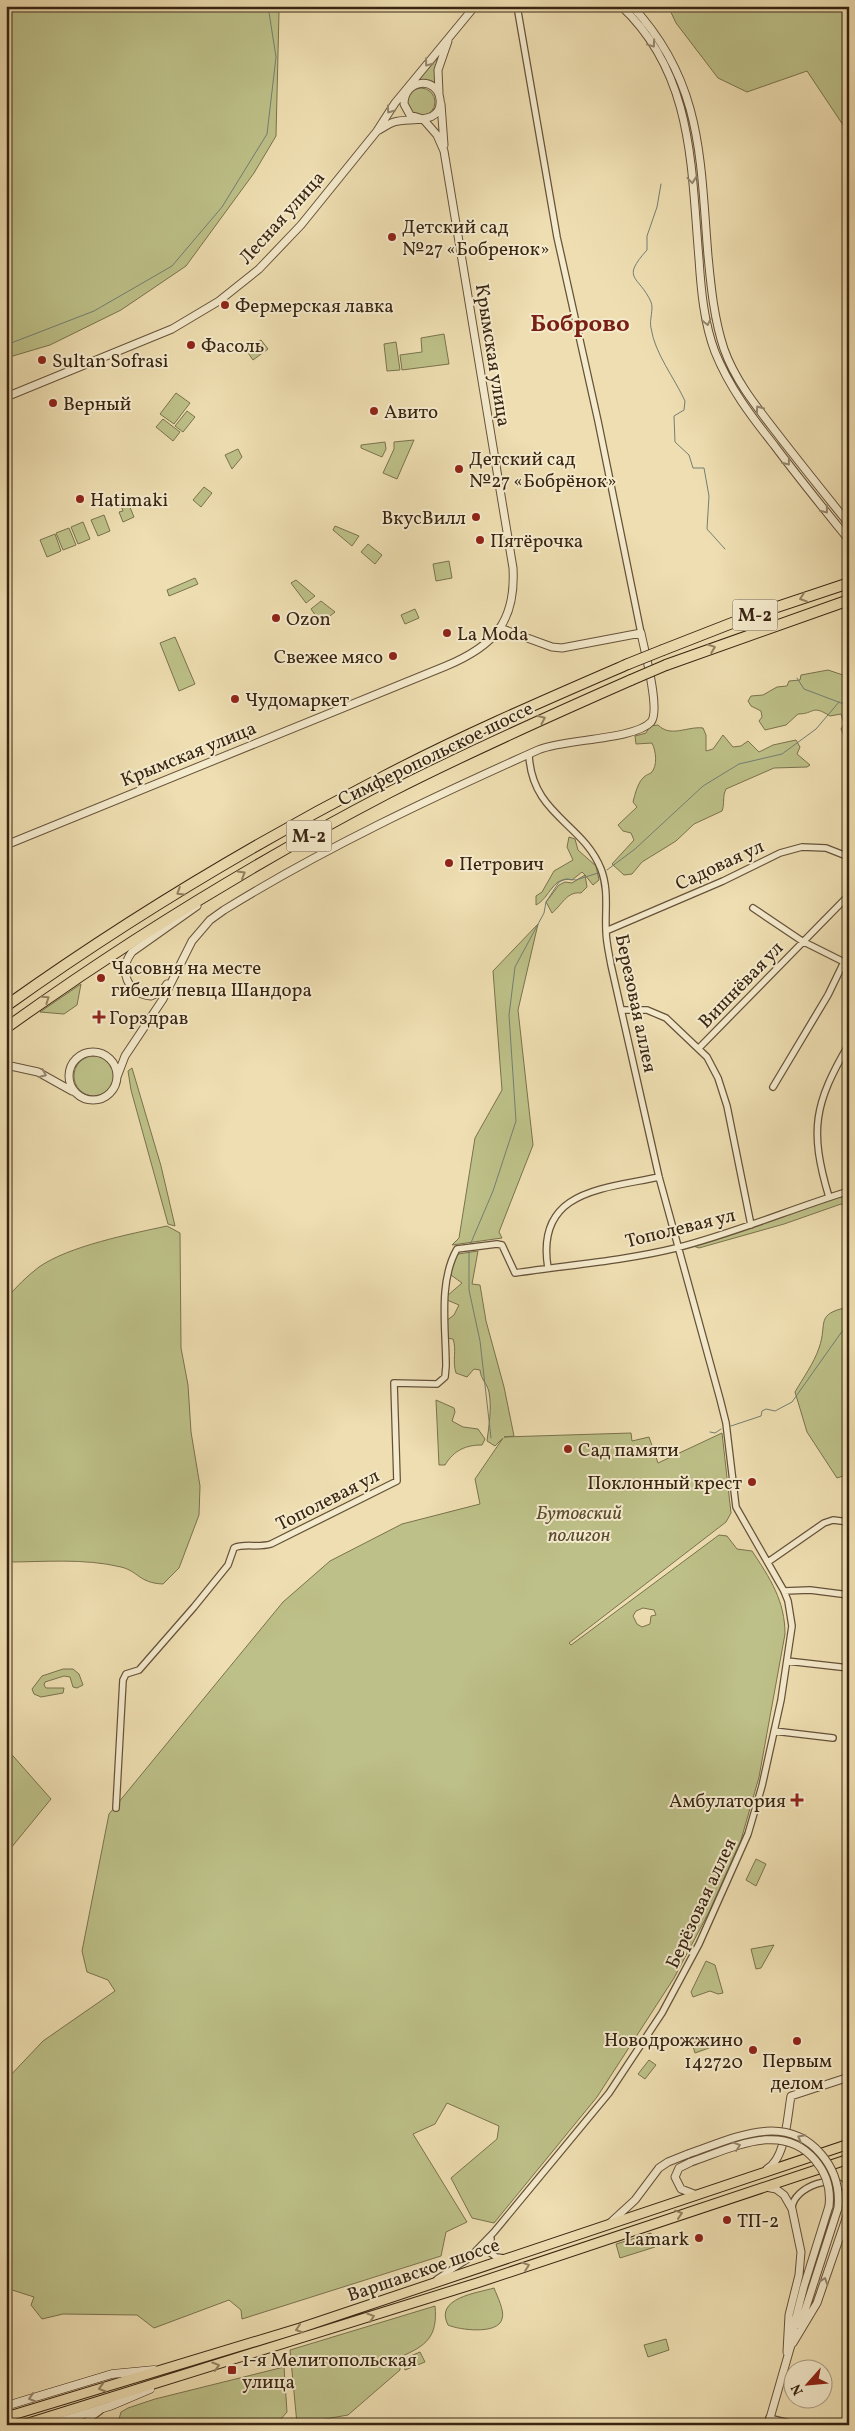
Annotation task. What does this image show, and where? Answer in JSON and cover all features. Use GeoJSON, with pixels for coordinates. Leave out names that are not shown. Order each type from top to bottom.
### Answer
{"type":"FeatureCollection","features":[{"type":"Feature","properties":{"kind":"highway","name":"Симферопольское шоссе"},"geometry":{"type":"LineString","coordinates":[[6,1006],[85,952],[188,887],[288,828],[382,777],[504,718],[628,664],[750,616],[849,583]]}},
{"type":"Feature","properties":{"kind":"highway","name":"Симферопольское шоссе"},"geometry":{"type":"LineString","coordinates":[[6,1028],[91,968],[224,884],[389,792],[510,733],[631,680],[849,600]]}},
{"type":"Feature","properties":{"kind":"main road","name":"Варшавское шоссе"},"geometry":{"type":"LineString","coordinates":[[6,2418],[300,2328],[694,2194],[849,2144]]}},
{"type":"Feature","properties":{"kind":"main road","name":"Варшавское шоссе"},"geometry":{"type":"LineString","coordinates":[[22,2425],[468,2286],[849,2159]]}},
{"type":"Feature","properties":{"kind":"main road"},"geometry":{"type":"LineString","coordinates":[[6,2406],[112,2374],[166,2369]]}},
{"type":"Feature","properties":{"kind":"main road"},"geometry":{"type":"LineString","coordinates":[[48,2425],[110,2406],[170,2380]]}},
{"type":"Feature","properties":{"kind":"street"},"geometry":{"type":"LineString","coordinates":[[444,151],[438,70],[451,35],[475,6]]}},
{"type":"Feature","properties":{"kind":"street"},"geometry":{"type":"LineString","coordinates":[[6,1065],[38,1072],[59,1081],[88,1100],[101,1099],[112,1090],[125,1056],[163,999],[200,930],[224,910],[320,856],[504,765],[548,747],[600,739],[638,729],[650,723],[655,712],[641,633],[598,421],[557,238],[517,6]]}},
{"type":"Feature","properties":{"kind":"street"},"geometry":{"type":"LineString","coordinates":[[621,6],[641,28],[658,52],[678,97],[688,141],[702,297],[716,352],[736,394],[800,480],[849,540]]}},
{"type":"Feature","properties":{"kind":"street"},"geometry":{"type":"LineString","coordinates":[[632,6],[648,23],[664,47],[679,75],[688,98],[698,141],[712,298],[724,349],[745,389],[810,476],[849,524]]}},
{"type":"Feature","properties":{"kind":"street","name":"Лесная улица"},"geometry":{"type":"LineString","coordinates":[[6,397],[172,329],[219,300],[259,269],[279,250],[377,131],[395,103],[451,35]]}},
{"type":"Feature","properties":{"kind":"street"},"geometry":{"type":"LineString","coordinates":[[377,131],[395,122],[423,120],[434,115],[438,110],[440,99],[434,88],[426,84],[415,84],[406,92],[404,98],[406,110],[416,118],[423,120]]}},
{"type":"Feature","properties":{"kind":"street","name":"Крымская улица"},"geometry":{"type":"LineString","coordinates":[[6,846],[454,663],[480,649],[492,639],[507,617],[512,601],[513,568],[444,151],[437,135],[423,120]]}},
{"type":"Feature","properties":{"kind":"street"},"geometry":{"type":"LineString","coordinates":[[500,628],[552,647],[562,648],[641,633]]}},
{"type":"Feature","properties":{"kind":"street","name":"Березовая аллея"},"geometry":{"type":"LineString","coordinates":[[529,755],[533,779],[547,805],[595,857],[601,869],[607,902],[606,930],[622,1010],[659,1177],[677,1248],[720,1398],[738,1512]]}},
{"type":"Feature","properties":{"kind":"street","name":"Садовая ул"},"geometry":{"type":"LineString","coordinates":[[606,930],[723,881],[780,853],[802,847],[826,848],[849,857]]}},
{"type":"Feature","properties":{"kind":"street"},"geometry":{"type":"LineString","coordinates":[[175,974],[164,990],[151,996],[145,996],[136,992],[130,986],[124,972],[125,965],[132,952],[178,920],[224,884]]}},
{"type":"Feature","properties":{"kind":"street","name":"Вишнёвая ул"},"geometry":{"type":"LineString","coordinates":[[699,1048],[849,895]]}},
{"type":"Feature","properties":{"kind":"street"},"geometry":{"type":"LineString","coordinates":[[753,908],[802,941]]}},
{"type":"Feature","properties":{"kind":"street","name":"Вишнёвая ул"},"geometry":{"type":"LineString","coordinates":[[773,1087],[828,995],[844,962],[802,941]]}},
{"type":"Feature","properties":{"kind":"street"},"geometry":{"type":"LineString","coordinates":[[622,1010],[647,1010],[657,1013],[666,1018],[707,1057],[718,1078],[728,1106],[751,1225]]}},
{"type":"Feature","properties":{"kind":"street"},"geometry":{"type":"LineString","coordinates":[[829,1197],[820,1167],[817,1143],[819,1105],[825,1088],[849,1044]]}},
{"type":"Feature","properties":{"kind":"street"},"geometry":{"type":"LineString","coordinates":[[75,1093],[69,1081],[70,1068],[77,1057],[83,1053],[96,1051],[108,1057],[116,1070],[117,1077]]}},
{"type":"Feature","properties":{"kind":"street"},"geometry":{"type":"LineString","coordinates":[[548,1268],[547,1243],[553,1220],[564,1205],[582,1195],[659,1177]]}},
{"type":"Feature","properties":{"kind":"street","name":"Тополевая ул"},"geometry":{"type":"LineString","coordinates":[[116,1808],[123,1680],[126,1674],[139,1670],[194,1607],[228,1565],[234,1548],[238,1546],[261,1547],[271,1544],[397,1481],[394,1383],[437,1384],[444,1377],[446,1366],[445,1290],[450,1262],[457,1249],[502,1245],[514,1272],[646,1254],[677,1248],[849,1191]]}},
{"type":"Feature","properties":{"kind":"street","name":"Берёзовая аллея"},"geometry":{"type":"LineString","coordinates":[[428,2284],[468,2259],[476,2251],[494,2232],[609,2093],[676,1990],[711,1919],[748,1834],[762,1786],[774,1731],[792,1626],[788,1601],[784,1591],[738,1512]]}},
{"type":"Feature","properties":{"kind":"street"},"geometry":{"type":"LineString","coordinates":[[768,1562],[824,1523],[833,1520],[849,1522]]}},
{"type":"Feature","properties":{"kind":"street"},"geometry":{"type":"LineString","coordinates":[[784,1591],[810,1590],[849,1595]]}},
{"type":"Feature","properties":{"kind":"street"},"geometry":{"type":"LineString","coordinates":[[787,1661],[849,1668]]}},
{"type":"Feature","properties":{"kind":"street"},"geometry":{"type":"LineString","coordinates":[[774,1731],[832,1738]]}},
{"type":"Feature","properties":{"kind":"street"},"geometry":{"type":"LineString","coordinates":[[763,2172],[773,2166],[780,2156],[791,2096],[849,2077]]}},
{"type":"Feature","properties":{"kind":"street"},"geometry":{"type":"LineString","coordinates":[[609,2223],[635,2200],[652,2176],[663,2165],[688,2154],[762,2130],[780,2131],[796,2135],[811,2144],[829,2164],[837,2188],[838,2208],[788,2358]]}},
{"type":"Feature","properties":{"kind":"street"},"geometry":{"type":"LineString","coordinates":[[694,2194],[682,2189],[676,2177],[679,2168],[691,2162],[757,2140],[786,2141],[806,2150],[821,2169],[829,2189],[830,2206],[795,2321],[793,2343]]}},
{"type":"Feature","properties":{"kind":"street"},"geometry":{"type":"LineString","coordinates":[[793,2343],[817,2303],[848,2213],[849,2170]]}},
{"type":"Feature","properties":{"kind":"street"},"geometry":{"type":"LineString","coordinates":[[787,2358],[788,2315],[801,2263],[792,2209],[793,2200],[799,2193],[825,2182],[844,2185],[848,2194]]}},
{"type":"Feature","properties":{"kind":"street"},"geometry":{"type":"LineString","coordinates":[[758,2188],[776,2188],[784,2195],[792,2209]]}},
{"type":"Feature","properties":{"kind":"street"},"geometry":{"type":"LineString","coordinates":[[494,2232],[488,2250],[496,2257],[505,2258]]}},
{"type":"Feature","properties":{"kind":"street"},"geometry":{"type":"LineString","coordinates":[[782,2377],[769,2421],[797,2425]]}},
{"type":"Feature","properties":{"kind":"street"},"geometry":{"type":"LineString","coordinates":[[81,2425],[110,2406]]}},
{"type":"Feature","properties":{"kind":"green space"},"geometry":{"type":"Polygon","coordinates":[[[6,6],[277,6],[279,12],[276,136],[254,173],[186,266],[121,310],[50,345],[6,358],[6,6]]]}},
{"type":"Feature","properties":{"kind":"green space"},"geometry":{"type":"Polygon","coordinates":[[[668,6],[849,6],[849,134],[807,71],[747,92],[718,78],[676,23],[668,6]]]}},
{"type":"Feature","properties":{"kind":"green space"},"geometry":{"type":"Polygon","coordinates":[[[443,46],[436,86],[423,80],[417,81],[443,46]]]}},
{"type":"Feature","properties":{"kind":"green space"},"geometry":{"type":"Polygon","coordinates":[[[421,88],[431,92],[435,102],[431,112],[421,116],[411,112],[407,102],[411,92],[421,88]]]}},
{"type":"Feature","properties":{"kind":"green space"},"geometry":{"type":"Polygon","coordinates":[[[444,334],[449,364],[402,370],[400,355],[422,352],[421,338],[444,334]]]}},
{"type":"Feature","properties":{"kind":"green space"},"geometry":{"type":"Polygon","coordinates":[[[261,340],[268,349],[253,360],[246,350],[261,340]]]}},
{"type":"Feature","properties":{"kind":"green space"},"geometry":{"type":"Polygon","coordinates":[[[396,342],[400,370],[387,371],[384,344],[396,342]]]}},
{"type":"Feature","properties":{"kind":"green space"},"geometry":{"type":"Polygon","coordinates":[[[176,393],[190,403],[174,424],[160,414],[176,393]]]}},
{"type":"Feature","properties":{"kind":"green space"},"geometry":{"type":"Polygon","coordinates":[[[187,411],[195,417],[183,432],[175,426],[187,411]]]}},
{"type":"Feature","properties":{"kind":"green space"},"geometry":{"type":"Polygon","coordinates":[[[163,419],[180,432],[173,441],[156,427],[163,419]]]}},
{"type":"Feature","properties":{"kind":"green space"},"geometry":{"type":"Polygon","coordinates":[[[414,440],[397,479],[383,473],[394,449],[394,442],[414,440]]]}},
{"type":"Feature","properties":{"kind":"green space"},"geometry":{"type":"Polygon","coordinates":[[[385,442],[386,449],[382,457],[361,448],[361,445],[385,442]]]}},
{"type":"Feature","properties":{"kind":"green space"},"geometry":{"type":"Polygon","coordinates":[[[238,449],[242,457],[232,469],[225,455],[238,449]]]}},
{"type":"Feature","properties":{"kind":"green space"},"geometry":{"type":"Polygon","coordinates":[[[204,487],[212,493],[201,507],[193,500],[204,487]]]}},
{"type":"Feature","properties":{"kind":"green space"},"geometry":{"type":"Polygon","coordinates":[[[127,500],[134,517],[123,522],[119,512],[123,511],[120,503],[127,500]]]}},
{"type":"Feature","properties":{"kind":"green space"},"geometry":{"type":"Polygon","coordinates":[[[104,515],[110,531],[98,536],[91,520],[104,515]]]}},
{"type":"Feature","properties":{"kind":"green space"},"geometry":{"type":"Polygon","coordinates":[[[83,522],[90,539],[78,544],[71,527],[83,522]]]}},
{"type":"Feature","properties":{"kind":"green space"},"geometry":{"type":"Polygon","coordinates":[[[335,526],[359,536],[352,546],[333,530],[335,526]]]}},
{"type":"Feature","properties":{"kind":"green space"},"geometry":{"type":"Polygon","coordinates":[[[69,528],[76,545],[63,550],[56,533],[69,528]]]}},
{"type":"Feature","properties":{"kind":"green space"},"geometry":{"type":"Polygon","coordinates":[[[55,534],[61,551],[47,557],[40,540],[55,534]]]}},
{"type":"Feature","properties":{"kind":"green space"},"geometry":{"type":"Polygon","coordinates":[[[368,544],[382,555],[375,564],[361,552],[368,544]]]}},
{"type":"Feature","properties":{"kind":"green space"},"geometry":{"type":"Polygon","coordinates":[[[449,561],[452,578],[436,581],[433,564],[449,561]]]}},
{"type":"Feature","properties":{"kind":"green space"},"geometry":{"type":"Polygon","coordinates":[[[195,578],[198,584],[169,596],[167,590],[195,578]]]}},
{"type":"Feature","properties":{"kind":"green space"},"geometry":{"type":"Polygon","coordinates":[[[296,580],[315,596],[306,603],[291,583],[296,580]]]}},
{"type":"Feature","properties":{"kind":"green space"},"geometry":{"type":"Polygon","coordinates":[[[321,601],[335,612],[321,623],[311,609],[321,601]]]}},
{"type":"Feature","properties":{"kind":"green space"},"geometry":{"type":"Polygon","coordinates":[[[415,609],[419,618],[405,624],[401,615],[415,609]]]}},
{"type":"Feature","properties":{"kind":"green space"},"geometry":{"type":"Polygon","coordinates":[[[175,637],[195,684],[179,691],[160,643],[175,637]]]}},
{"type":"Feature","properties":{"kind":"green space"},"geometry":{"type":"Polygon","coordinates":[[[828,670],[849,677],[849,763],[844,755],[848,744],[841,729],[844,724],[841,714],[830,716],[824,712],[813,710],[798,714],[786,725],[765,730],[759,721],[762,717],[761,711],[751,706],[748,701],[751,696],[763,695],[777,687],[787,686],[789,681],[800,680],[801,675],[828,670]]]}},
{"type":"Feature","properties":{"kind":"green space"},"geometry":{"type":"Polygon","coordinates":[[[658,725],[668,731],[703,728],[706,735],[706,751],[713,749],[723,735],[733,747],[741,746],[748,741],[759,752],[773,745],[796,740],[800,747],[797,754],[810,765],[807,767],[774,768],[726,789],[722,811],[694,824],[676,841],[642,862],[632,874],[624,875],[612,864],[634,840],[631,833],[623,831],[618,825],[637,807],[633,802],[637,788],[642,779],[651,773],[655,766],[655,750],[652,743],[636,744],[635,736],[646,733],[650,726],[658,725]]]}},
{"type":"Feature","properties":{"kind":"green space"},"geometry":{"type":"Polygon","coordinates":[[[569,837],[575,839],[578,850],[596,866],[599,880],[593,885],[582,872],[572,880],[560,881],[536,905],[536,896],[542,892],[554,871],[573,860],[567,847],[569,837]]]}},
{"type":"Feature","properties":{"kind":"green space"},"geometry":{"type":"Polygon","coordinates":[[[585,875],[587,887],[581,893],[568,896],[552,913],[546,902],[559,885],[565,882],[572,883],[585,875]]]}},
{"type":"Feature","properties":{"kind":"green space"},"geometry":{"type":"Polygon","coordinates":[[[538,924],[518,1010],[533,1145],[499,1232],[502,1238],[452,1245],[459,1238],[475,1138],[502,1090],[493,971],[538,924]]]}},
{"type":"Feature","properties":{"kind":"green space"},"geometry":{"type":"Polygon","coordinates":[[[81,984],[77,1005],[64,1014],[40,1012],[81,984]]]}},
{"type":"Feature","properties":{"kind":"green space"},"geometry":{"type":"Polygon","coordinates":[[[94,1056],[108,1062],[114,1076],[108,1090],[94,1096],[80,1090],[74,1076],[80,1062],[94,1056]]]}},
{"type":"Feature","properties":{"kind":"green space"},"geometry":{"type":"Polygon","coordinates":[[[132,1068],[161,1166],[175,1226],[168,1224],[131,1090],[128,1071],[132,1068]]]}},
{"type":"Feature","properties":{"kind":"green space"},"geometry":{"type":"Polygon","coordinates":[[[849,1191],[849,1228],[847,1207],[841,1204],[784,1224],[699,1248],[693,1246],[849,1191]]]}},
{"type":"Feature","properties":{"kind":"green space"},"geometry":{"type":"Polygon","coordinates":[[[167,1226],[180,1233],[181,1348],[188,1385],[191,1432],[200,1486],[199,1515],[179,1568],[163,1584],[144,1579],[121,1567],[93,1562],[6,1562],[6,1299],[39,1267],[66,1253],[100,1242],[167,1226]]]}},
{"type":"Feature","properties":{"kind":"green space","name":"Бутовский полигон"},"geometry":{"type":"Polygon","coordinates":[[[478,1251],[472,1284],[480,1285],[486,1321],[504,1387],[514,1436],[504,1437],[631,1433],[632,1441],[649,1437],[658,1463],[722,1433],[731,1513],[726,1522],[569,1643],[571,1645],[719,1535],[727,1536],[737,1549],[752,1551],[770,1580],[779,1600],[785,1634],[759,1777],[741,1840],[709,1912],[674,1978],[597,2097],[494,2223],[472,2218],[451,2178],[497,2139],[499,2126],[447,2103],[435,2124],[413,2134],[467,2222],[446,2232],[441,2256],[242,2319],[241,2310],[229,2300],[154,2328],[137,2315],[63,2314],[42,2319],[31,2305],[34,2297],[6,2288],[6,2080],[43,2041],[115,1991],[108,1980],[87,1972],[82,1951],[109,1814],[283,1602],[330,1561],[402,1524],[480,1504],[475,1479],[503,1438],[495,1446],[487,1441],[490,1410],[488,1389],[480,1370],[474,1369],[467,1377],[456,1373],[453,1339],[446,1338],[446,1321],[454,1315],[459,1305],[447,1300],[447,1296],[462,1283],[451,1275],[451,1262],[458,1254],[478,1251]],[[643,1608],[636,1611],[633,1616],[637,1624],[642,1627],[650,1624],[651,1616],[656,1615],[654,1610],[643,1608]]]}},
{"type":"Feature","properties":{"kind":"green space"},"geometry":{"type":"Polygon","coordinates":[[[849,1307],[849,1474],[837,1478],[807,1432],[795,1392],[817,1354],[826,1316],[849,1307]]]}},
{"type":"Feature","properties":{"kind":"green space"},"geometry":{"type":"Polygon","coordinates":[[[436,1400],[454,1408],[455,1412],[452,1421],[463,1427],[478,1429],[485,1439],[482,1445],[466,1447],[456,1452],[445,1465],[439,1465],[436,1400]]]}},
{"type":"Feature","properties":{"kind":"green space"},"geometry":{"type":"Polygon","coordinates":[[[63,1669],[73,1669],[79,1674],[83,1685],[77,1688],[73,1687],[70,1677],[64,1676],[45,1682],[44,1685],[46,1688],[64,1688],[63,1693],[41,1697],[34,1694],[32,1689],[42,1676],[63,1669]]]}},
{"type":"Feature","properties":{"kind":"green space"},"geometry":{"type":"Polygon","coordinates":[[[6,1748],[51,1799],[6,1854],[6,1748]]]}},
{"type":"Feature","properties":{"kind":"green space"},"geometry":{"type":"Polygon","coordinates":[[[756,1859],[766,1864],[756,1886],[746,1880],[756,1859]]]}},
{"type":"Feature","properties":{"kind":"green space"},"geometry":{"type":"Polygon","coordinates":[[[774,1945],[761,1968],[756,1969],[751,1949],[774,1945]]]}},
{"type":"Feature","properties":{"kind":"green space"},"geometry":{"type":"Polygon","coordinates":[[[706,1961],[715,1965],[723,1993],[718,1994],[710,1991],[693,1997],[691,1992],[706,1961]]]}},
{"type":"Feature","properties":{"kind":"green space"},"geometry":{"type":"Polygon","coordinates":[[[706,2039],[709,2048],[695,2053],[692,2043],[706,2039]]]}},
{"type":"Feature","properties":{"kind":"green space"},"geometry":{"type":"Polygon","coordinates":[[[649,2060],[656,2065],[645,2079],[638,2074],[649,2060]]]}},
{"type":"Feature","properties":{"kind":"green space"},"geometry":{"type":"Polygon","coordinates":[[[651,2233],[655,2247],[620,2258],[616,2244],[651,2233]]]}},
{"type":"Feature","properties":{"kind":"green space"},"geometry":{"type":"Polygon","coordinates":[[[494,2288],[503,2316],[499,2324],[478,2330],[448,2325],[445,2316],[447,2309],[452,2303],[459,2298],[494,2288]]]}},
{"type":"Feature","properties":{"kind":"green space"},"geometry":{"type":"Polygon","coordinates":[[[435,2306],[434,2326],[428,2339],[417,2349],[400,2357],[400,2370],[348,2415],[297,2424],[290,2350],[435,2306]]]}},
{"type":"Feature","properties":{"kind":"green space"},"geometry":{"type":"Polygon","coordinates":[[[666,2339],[669,2350],[648,2357],[644,2345],[666,2339]]]}},
{"type":"Feature","properties":{"kind":"green space"},"geometry":{"type":"Polygon","coordinates":[[[420,2352],[425,2362],[405,2370],[401,2360],[420,2352]]]}},
{"type":"Feature","properties":{"kind":"green space"},"geometry":{"type":"Polygon","coordinates":[[[284,2367],[287,2412],[280,2420],[268,2424],[122,2425],[119,2419],[121,2412],[128,2408],[155,2399],[284,2367]]]}},
{"type":"Feature","properties":{"kind":"waterway"},"geometry":{"type":"LineString","coordinates":[[6,345],[94,311],[172,266],[222,207],[267,134],[276,57],[268,6]]}},
{"type":"Feature","properties":{"kind":"waterway"},"geometry":{"type":"LineString","coordinates":[[661,184],[657,207],[647,236],[647,250],[639,260],[633,273],[651,302],[651,325],[656,347],[685,401],[684,410],[674,416],[675,442],[689,455],[693,468],[704,468],[709,496],[707,529],[725,549]]}},
{"type":"Feature","properties":{"kind":"waterway"},"geometry":{"type":"LineString","coordinates":[[797,678],[804,689],[849,706]]}},
{"type":"Feature","properties":{"kind":"waterway"},"geometry":{"type":"LineString","coordinates":[[607,870],[635,849],[703,786],[739,764],[782,754],[816,729],[839,702]]}},
{"type":"Feature","properties":{"kind":"waterway"},"geometry":{"type":"LineString","coordinates":[[470,1245],[493,1191],[516,1121],[509,1015],[515,967],[544,913],[546,902],[559,882],[566,879],[576,880],[598,873]]}},
{"type":"Feature","properties":{"kind":"waterway"},"geometry":{"type":"LineString","coordinates":[[469,1251],[469,1290],[480,1341],[491,1438]]}},
{"type":"Feature","properties":{"kind":"waterway"},"geometry":{"type":"LineString","coordinates":[[731,1426],[761,1416],[762,1411],[766,1409],[775,1411],[792,1402],[843,1330],[849,1328]]}},
{"type":"Feature","properties":{"kind":"waterway"},"geometry":{"type":"LineString","coordinates":[[710,1432],[715,1433],[721,1429]]}},
{"type":"Feature","properties":{"kind":"place","name":"Детский сад №27 «Бобренок»"},"geometry":{"type":"Point","coordinates":[392,237]}},
{"type":"Feature","properties":{"kind":"place","name":"Фермерская лавка"},"geometry":{"type":"Point","coordinates":[225,305]}},
{"type":"Feature","properties":{"kind":"place","name":"Фасоль"},"geometry":{"type":"Point","coordinates":[191,345]}},
{"type":"Feature","properties":{"kind":"place","name":"Sultan Sofrasi"},"geometry":{"type":"Point","coordinates":[42,360]}},
{"type":"Feature","properties":{"kind":"place","name":"Верный"},"geometry":{"type":"Point","coordinates":[53,403]}},
{"type":"Feature","properties":{"kind":"place","name":"Авито"},"geometry":{"type":"Point","coordinates":[374,411]}},
{"type":"Feature","properties":{"kind":"place","name":"Детский сад №27 «Бобрёнок»"},"geometry":{"type":"Point","coordinates":[459,469]}},
{"type":"Feature","properties":{"kind":"place","name":"Hatimaki"},"geometry":{"type":"Point","coordinates":[80,499]}},
{"type":"Feature","properties":{"kind":"place","name":"ВкусВилл"},"geometry":{"type":"Point","coordinates":[476,517]}},
{"type":"Feature","properties":{"kind":"place","name":"Пятёрочка"},"geometry":{"type":"Point","coordinates":[480,540]}},
{"type":"Feature","properties":{"kind":"place","name":"Ozon"},"geometry":{"type":"Point","coordinates":[276,618]}},
{"type":"Feature","properties":{"kind":"place","name":"La Moda"},"geometry":{"type":"Point","coordinates":[447,633]}},
{"type":"Feature","properties":{"kind":"place","name":"Свежее мясо"},"geometry":{"type":"Point","coordinates":[393,656]}},
{"type":"Feature","properties":{"kind":"place","name":"Чудомаркет"},"geometry":{"type":"Point","coordinates":[235,699]}},
{"type":"Feature","properties":{"kind":"place","name":"Петрович"},"geometry":{"type":"Point","coordinates":[449,863]}},
{"type":"Feature","properties":{"kind":"place","name":"Часовня на месте гибели певца Шандора"},"geometry":{"type":"Point","coordinates":[101,978]}},
{"type":"Feature","properties":{"kind":"place","name":"Горздрав"},"geometry":{"type":"Point","coordinates":[99,1017]}},
{"type":"Feature","properties":{"kind":"place","name":"Сад памяти"},"geometry":{"type":"Point","coordinates":[568,1449]}},
{"type":"Feature","properties":{"kind":"place","name":"Поклонный крест"},"geometry":{"type":"Point","coordinates":[752,1482]}},
{"type":"Feature","properties":{"kind":"place","name":"Амбулатория"},"geometry":{"type":"Point","coordinates":[797,1800]}},
{"type":"Feature","properties":{"kind":"place","name":"Первым делом"},"geometry":{"type":"Point","coordinates":[797,2041]}},
{"type":"Feature","properties":{"kind":"place","name":"Новодрожжино 142720"},"geometry":{"type":"Point","coordinates":[753,2050]}},
{"type":"Feature","properties":{"kind":"place","name":"ТП-2"},"geometry":{"type":"Point","coordinates":[727,2220]}},
{"type":"Feature","properties":{"kind":"place","name":"Lamark"},"geometry":{"type":"Point","coordinates":[699,2238]}},
{"type":"Feature","properties":{"kind":"place","name":"1-я Мелитопольская улица"},"geometry":{"type":"Point","coordinates":[232,2370]}},
{"type":"Feature","properties":{"kind":"district","name":"Боброво"},"geometry":{"type":"Point","coordinates":[580,323]}}]}
